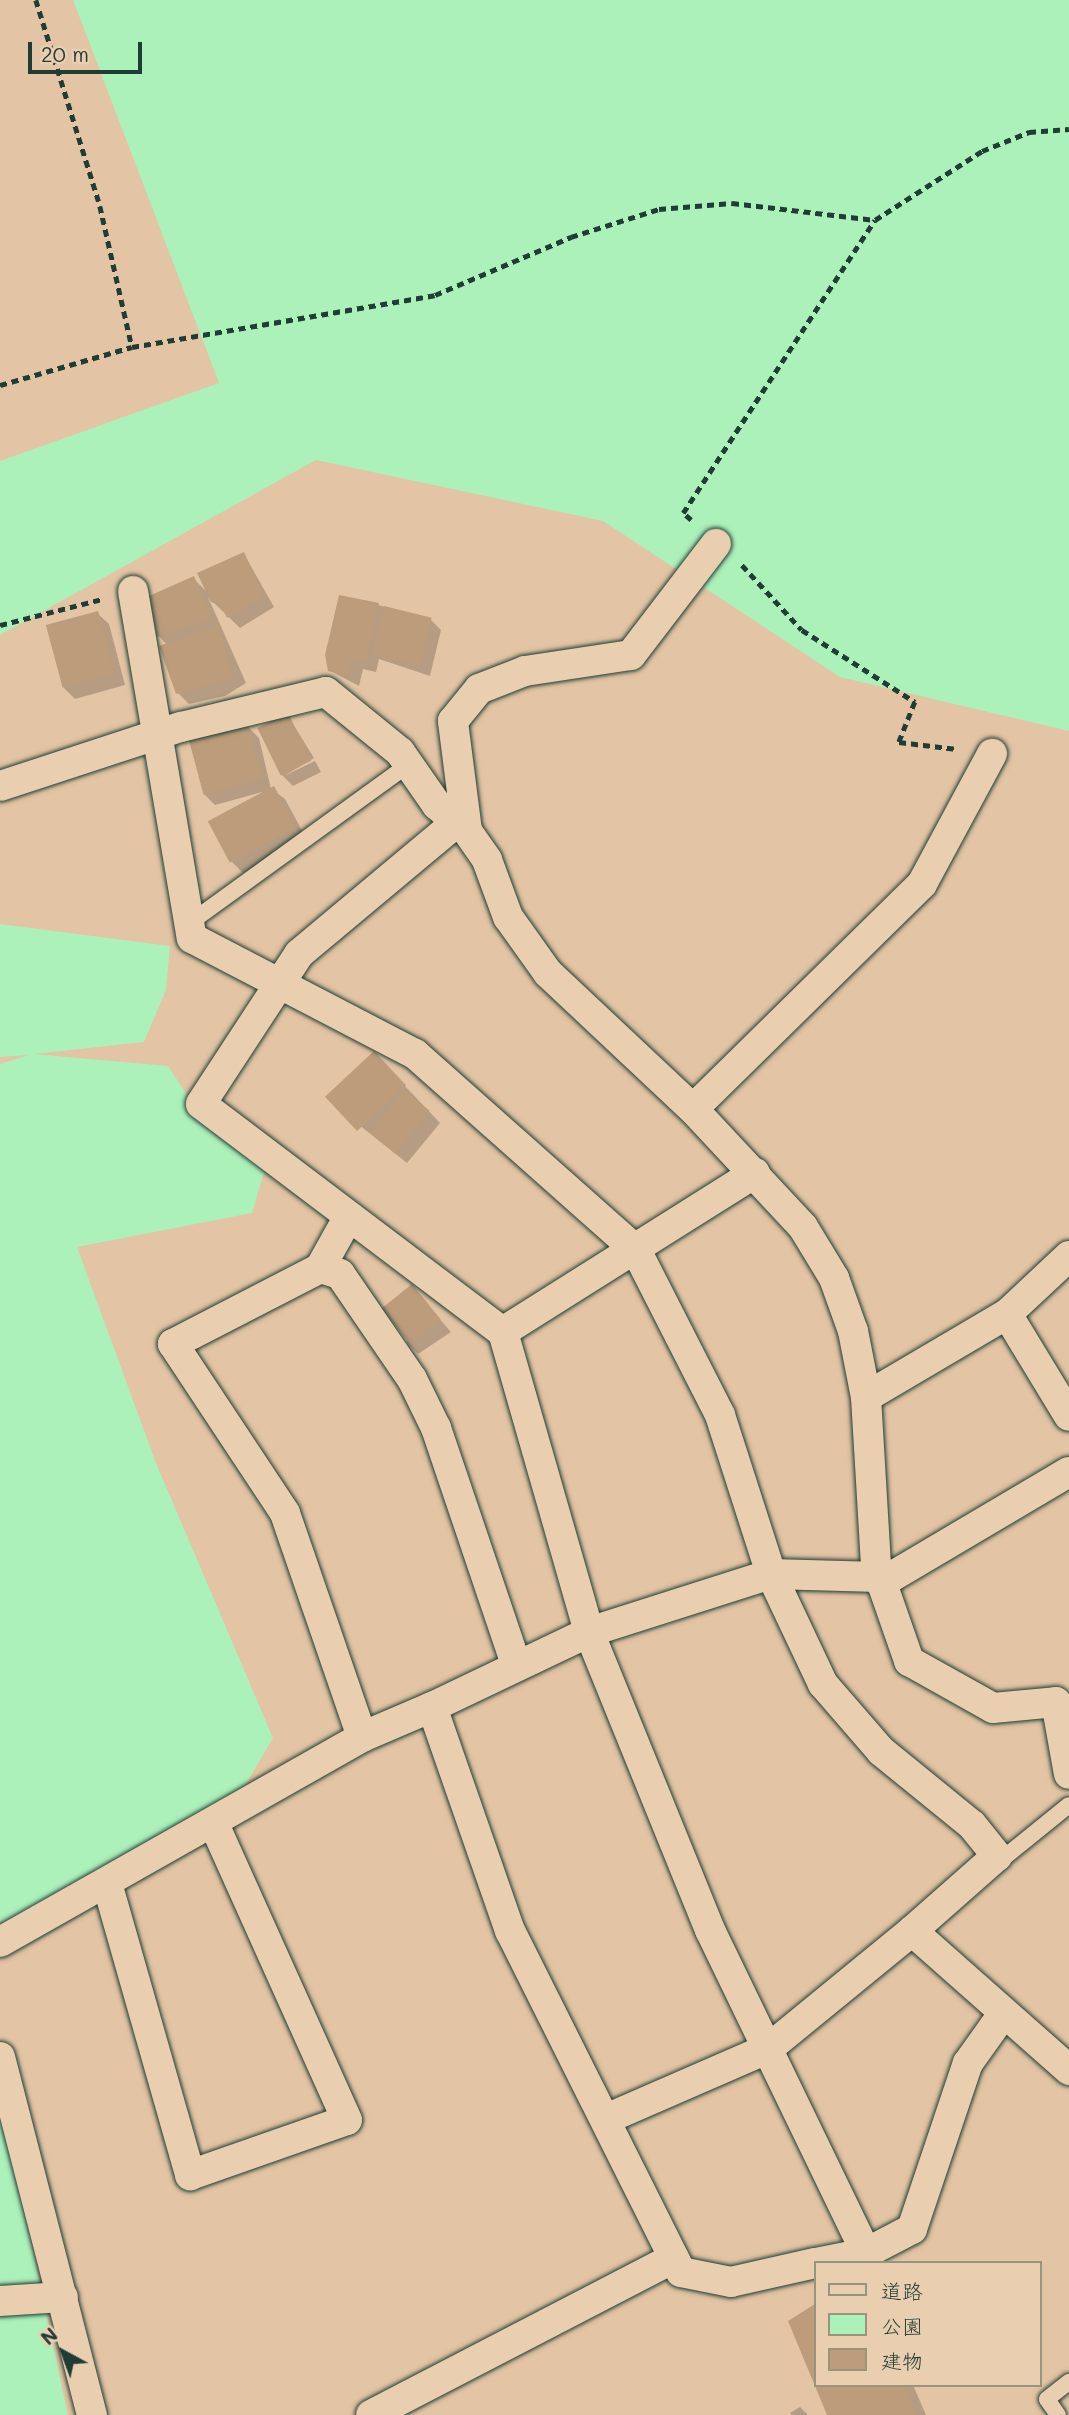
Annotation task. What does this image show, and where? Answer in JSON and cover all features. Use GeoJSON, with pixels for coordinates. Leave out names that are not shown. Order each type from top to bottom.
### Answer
{"type":"FeatureCollection","features":[{"type":"Feature","properties":{"kind":"street"},"geometry":{"type":"LineString","coordinates":[[462,826],[453,721],[480,690],[525,671],[631,655],[716,544]]}},
{"type":"Feature","properties":{"kind":"street"},"geometry":{"type":"LineString","coordinates":[[133,591],[192,938],[415,1054],[636,1250],[720,1415],[771,1574],[823,1684],[881,1751],[972,1825],[997,1856],[912,1931],[769,2048],[606,2119]]}},
{"type":"Feature","properties":{"kind":"street"},"geometry":{"type":"LineString","coordinates":[[0,786],[156,738],[327,692],[400,752],[437,806],[462,826],[487,860],[508,917],[548,974],[693,1109],[803,1227],[834,1278],[866,1396],[880,1580],[909,1661],[993,1708],[1063,1700],[1069,1774]]}},
{"type":"Feature","properties":{"kind":"street"},"geometry":{"type":"LineString","coordinates":[[693,1109],[922,884],[992,754]]}},
{"type":"Feature","properties":{"kind":"street"},"geometry":{"type":"LineString","coordinates":[[462,826],[299,954],[277,981],[201,1104],[348,1218],[503,1332],[589,1632],[660,1819],[866,2253]]}},
{"type":"Feature","properties":{"kind":"street"},"geometry":{"type":"LineString","coordinates":[[503,1332],[755,1173]]}},
{"type":"Feature","properties":{"kind":"street"},"geometry":{"type":"LineString","coordinates":[[348,1218],[320,1268],[173,1344],[280,1503],[362,1737]]}},
{"type":"Feature","properties":{"kind":"street"},"geometry":{"type":"LineString","coordinates":[[866,1396],[1007,1314],[1069,1256]]}},
{"type":"Feature","properties":{"kind":"street"},"geometry":{"type":"LineString","coordinates":[[320,1268],[340,1274],[430,1416],[516,1664]]}},
{"type":"Feature","properties":{"kind":"street"},"geometry":{"type":"LineString","coordinates":[[1007,1314],[1069,1416]]}},
{"type":"Feature","properties":{"kind":"street"},"geometry":{"type":"LineString","coordinates":[[0,1942],[214,1824],[362,1737],[432,1707],[516,1664],[589,1632],[771,1574],[880,1580],[1069,1472]]}},
{"type":"Feature","properties":{"kind":"street"},"geometry":{"type":"LineString","coordinates":[[432,1707],[510,1931],[681,2272],[731,2282],[814,2263]]}},
{"type":"Feature","properties":{"kind":"street"},"geometry":{"type":"LineString","coordinates":[[107,1883],[190,2175],[347,2120],[214,1824]]}},
{"type":"Feature","properties":{"kind":"street"},"geometry":{"type":"LineString","coordinates":[[912,1931],[1069,2070]]}},
{"type":"Feature","properties":{"kind":"street"},"geometry":{"type":"LineString","coordinates":[[826,2261],[866,2253],[912,2229],[968,2063],[1003,2014]]}},
{"type":"Feature","properties":{"kind":"street"},"geometry":{"type":"LineString","coordinates":[[0,2057],[92,2415]]}},
{"type":"Feature","properties":{"kind":"street"},"geometry":{"type":"LineString","coordinates":[[371,2415],[674,2258]]}},
{"type":"Feature","properties":{"kind":"street"},"geometry":{"type":"LineString","coordinates":[[0,2301],[63,2297]]}},
{"type":"Feature","properties":{"kind":"lane"},"geometry":{"type":"LineString","coordinates":[[188,924],[408,765]]}},
{"type":"Feature","properties":{"kind":"lane"},"geometry":{"type":"LineString","coordinates":[[997,1856],[1001,1860],[1069,1805]]}},
{"type":"Feature","properties":{"kind":"lane"},"geometry":{"type":"LineString","coordinates":[[1058,2415],[1047,2399],[1069,2382]]}},
{"type":"Feature","properties":{"kind":"path"},"geometry":{"type":"LineString","coordinates":[[36,0],[100,206],[132,347]]}},
{"type":"Feature","properties":{"kind":"path"},"geometry":{"type":"LineString","coordinates":[[992,754],[899,743],[915,702],[802,630],[683,513],[875,220],[982,151],[1029,132],[1069,129]]}},
{"type":"Feature","properties":{"kind":"path"},"geometry":{"type":"LineString","coordinates":[[0,385],[132,347],[435,295],[571,237],[659,209],[732,203],[875,220]]}},
{"type":"Feature","properties":{"kind":"path"},"geometry":{"type":"LineString","coordinates":[[0,625],[133,591]]}},
{"type":"Feature","properties":{"kind":"green space"},"geometry":{"type":"Polygon","coordinates":[[[73,0],[1069,0],[1069,731],[840,677],[603,521],[316,460],[0,635],[0,461],[219,383],[73,0]]]}},
{"type":"Feature","properties":{"kind":"green space"},"geometry":{"type":"Polygon","coordinates":[[[0,924],[170,946],[166,990],[144,1042],[34,1054],[168,1066],[200,1115],[265,1169],[252,1213],[77,1247],[156,1463],[273,1738],[239,1796],[0,1924],[0,1064],[28,1055],[0,1057],[0,924]]]}},
{"type":"Feature","properties":{"kind":"green space"},"geometry":{"type":"Polygon","coordinates":[[[0,2096],[68,2415],[0,2415],[0,2096]]]}},
{"type":"Feature","properties":{"kind":"building"},"geometry":{"type":"Polygon","coordinates":[[[244,552],[264,596],[227,618],[221,605],[211,602],[197,573],[244,552]]]}},
{"type":"Feature","properties":{"kind":"building"},"geometry":{"type":"Polygon","coordinates":[[[194,576],[213,619],[157,637],[149,596],[194,576]]]}},
{"type":"Feature","properties":{"kind":"building"},"geometry":{"type":"Polygon","coordinates":[[[339,595],[379,603],[366,662],[352,659],[348,676],[328,671],[325,655],[339,595]]]}},
{"type":"Feature","properties":{"kind":"building"},"geometry":{"type":"Polygon","coordinates":[[[384,606],[432,618],[419,666],[372,655],[384,606]]]}},
{"type":"Feature","properties":{"kind":"building"},"geometry":{"type":"Polygon","coordinates":[[[98,611],[115,674],[63,688],[46,625],[98,611]]]}},
{"type":"Feature","properties":{"kind":"building"},"geometry":{"type":"Polygon","coordinates":[[[219,625],[233,679],[176,694],[159,646],[219,625]]]}},
{"type":"Feature","properties":{"kind":"building"},"geometry":{"type":"Polygon","coordinates":[[[288,713],[311,761],[281,776],[257,728],[288,713]]]}},
{"type":"Feature","properties":{"kind":"building"},"geometry":{"type":"Polygon","coordinates":[[[248,725],[262,779],[204,795],[189,741],[248,725]]]}},
{"type":"Feature","properties":{"kind":"building"},"geometry":{"type":"Polygon","coordinates":[[[274,786],[296,827],[230,863],[208,821],[274,786]]]}},
{"type":"Feature","properties":{"kind":"building"},"geometry":{"type":"Polygon","coordinates":[[[374,1051],[406,1085],[357,1131],[325,1097],[374,1051]]]}},
{"type":"Feature","properties":{"kind":"building"},"geometry":{"type":"Polygon","coordinates":[[[404,1090],[430,1111],[395,1154],[369,1133],[404,1090]]]}},
{"type":"Feature","properties":{"kind":"building"},"geometry":{"type":"Polygon","coordinates":[[[412,1284],[441,1320],[411,1344],[382,1309],[412,1284]]]}},
{"type":"Feature","properties":{"kind":"building"},"geometry":{"type":"Polygon","coordinates":[[[814,2305],[814,2384],[788,2321],[814,2305]]]}},
{"type":"Feature","properties":{"kind":"building"},"geometry":{"type":"Polygon","coordinates":[[[815,2387],[904,2387],[916,2415],[827,2415],[815,2387]]]}}]}
